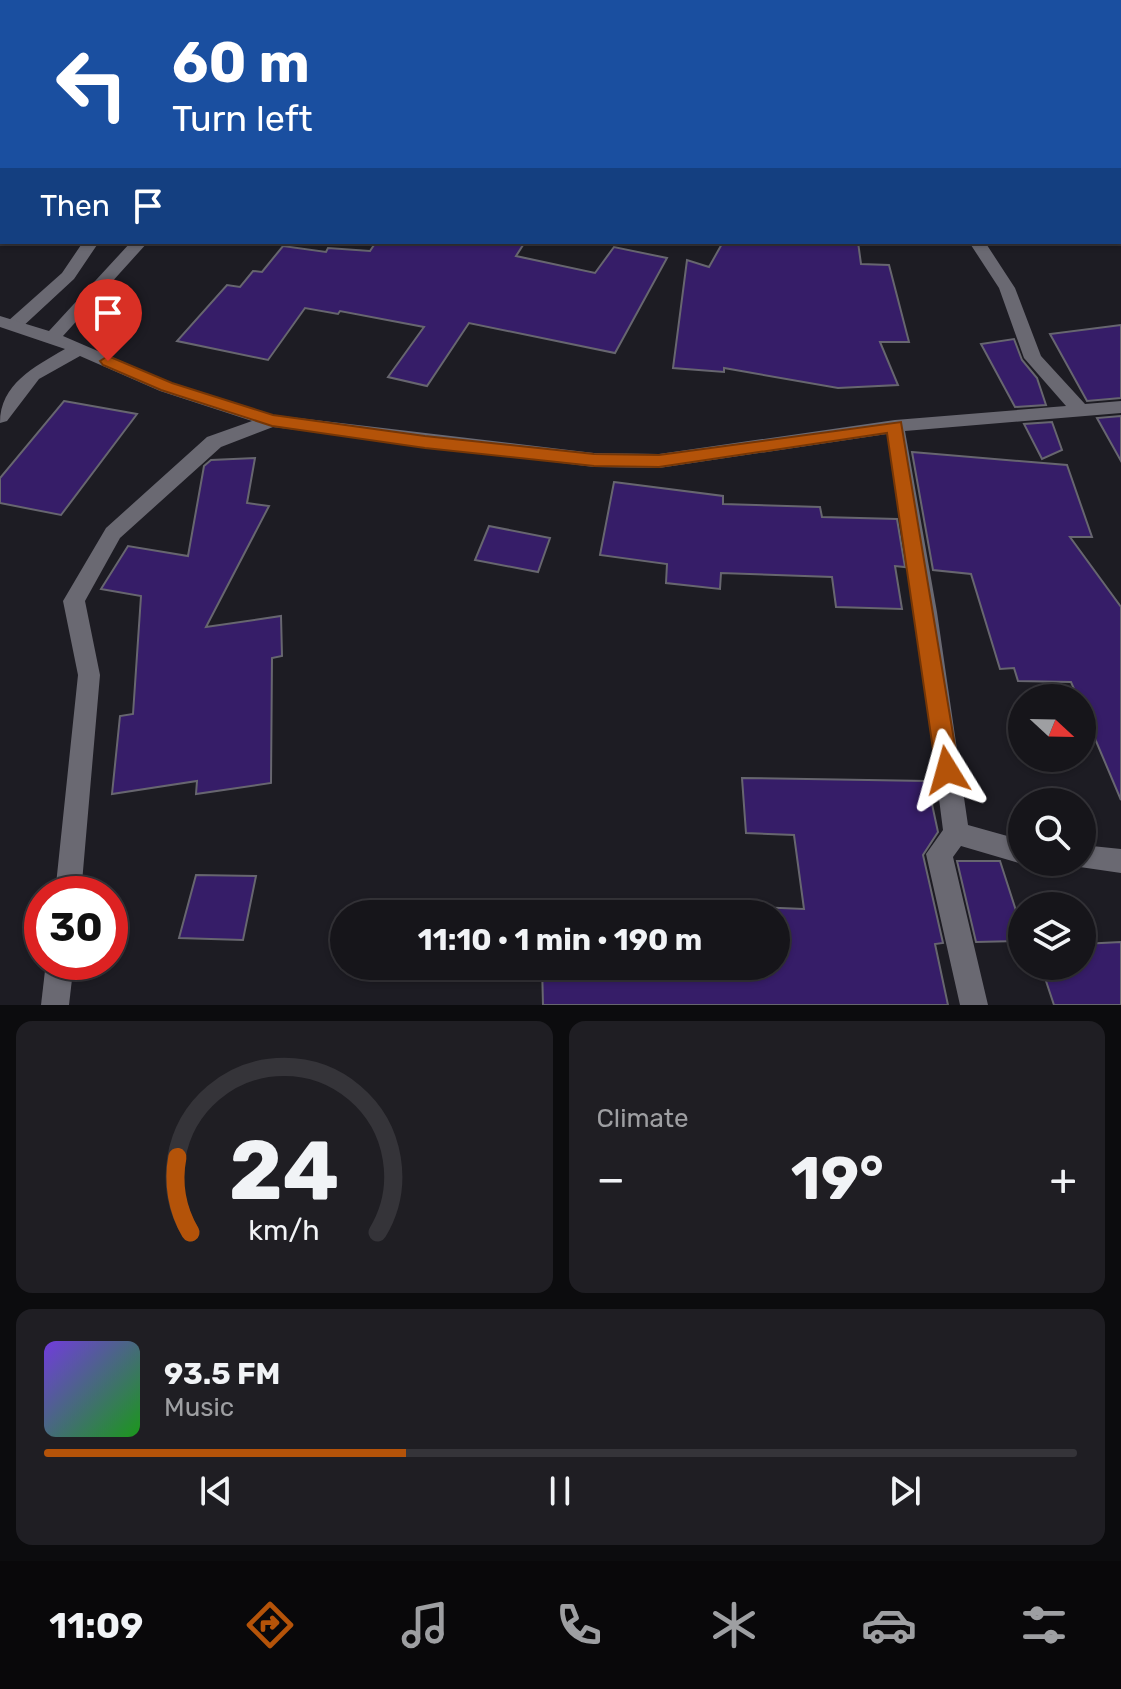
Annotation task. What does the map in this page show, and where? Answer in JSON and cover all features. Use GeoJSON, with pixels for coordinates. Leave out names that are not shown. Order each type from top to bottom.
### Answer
{"type":"FeatureCollection","features":[{"type":"Feature","properties":{"kind":"street"},"geometry":{"type":"LineString","coordinates":[[7,323],[68,276],[90,244]]}},
{"type":"Feature","properties":{"kind":"street"},"geometry":{"type":"LineString","coordinates":[[52,338],[138,244]]}},
{"type":"Feature","properties":{"kind":"street"},"geometry":{"type":"LineString","coordinates":[[978,244],[1007,288],[1033,358],[1080,410]]}},
{"type":"Feature","properties":{"kind":"street"},"geometry":{"type":"LineString","coordinates":[[7,323],[52,338],[166,387],[272,421],[440,444],[594,460],[659,461],[895,426],[1121,407]]}},
{"type":"Feature","properties":{"kind":"street"},"geometry":{"type":"LineString","coordinates":[[0,417],[33,375],[79,349]]}},
{"type":"Feature","properties":{"kind":"street"},"geometry":{"type":"LineString","coordinates":[[70,876],[89,675],[74,601],[113,533],[214,442],[272,421]]}},
{"type":"Feature","properties":{"kind":"street"},"geometry":{"type":"LineString","coordinates":[[895,426],[926,612],[956,833],[939,854],[974,1005]]}},
{"type":"Feature","properties":{"kind":"street"},"geometry":{"type":"LineString","coordinates":[[956,833],[1008,848]]}},
{"type":"Feature","properties":{"kind":"street"},"geometry":{"type":"LineString","coordinates":[[1096,858],[1121,861]]}},
{"type":"Feature","properties":{"kind":"street"},"geometry":{"type":"LineString","coordinates":[[55,1005],[58,980]]}},
{"type":"Feature","properties":{"kind":"building"},"geometry":{"type":"Polygon","coordinates":[[[375,244],[524,244],[516,256],[595,273],[614,247],[667,258],[615,353],[469,323],[427,386],[388,377],[424,327],[340,311],[338,314],[305,308],[268,360],[177,341],[227,285],[240,287],[253,271],[262,272],[283,246],[326,252],[328,248],[370,251],[375,244]]]}},
{"type":"Feature","properties":{"kind":"building"},"geometry":{"type":"Polygon","coordinates":[[[722,244],[858,244],[861,264],[889,265],[909,342],[880,342],[898,385],[838,388],[724,368],[724,372],[673,368],[687,260],[709,267],[722,244]]]}},
{"type":"Feature","properties":{"kind":"building"},"geometry":{"type":"Polygon","coordinates":[[[1121,325],[1121,398],[1087,401],[1050,334],[1121,325]]]}},
{"type":"Feature","properties":{"kind":"building"},"geometry":{"type":"Polygon","coordinates":[[[1014,339],[1022,360],[1037,378],[1046,405],[1015,407],[981,344],[1014,339]]]}},
{"type":"Feature","properties":{"kind":"building"},"geometry":{"type":"Polygon","coordinates":[[[64,401],[137,414],[61,515],[0,503],[0,478],[64,401]]]}},
{"type":"Feature","properties":{"kind":"building"},"geometry":{"type":"Polygon","coordinates":[[[1121,416],[1121,461],[1097,418],[1121,416]]]}},
{"type":"Feature","properties":{"kind":"building"},"geometry":{"type":"Polygon","coordinates":[[[1052,422],[1062,450],[1042,459],[1024,424],[1052,422]]]}},
{"type":"Feature","properties":{"kind":"building"},"geometry":{"type":"Polygon","coordinates":[[[912,452],[1067,465],[1092,537],[1070,537],[1121,607],[1121,800],[1096,741],[1096,684],[1018,681],[1014,668],[1000,669],[971,574],[933,570],[912,452]]]}},
{"type":"Feature","properties":{"kind":"building"},"geometry":{"type":"Polygon","coordinates":[[[255,458],[247,503],[269,506],[206,627],[281,616],[282,656],[272,658],[271,783],[196,794],[197,781],[112,794],[120,716],[133,714],[141,596],[101,589],[128,546],[188,556],[204,466],[211,460],[255,458]]]}},
{"type":"Feature","properties":{"kind":"building"},"geometry":{"type":"Polygon","coordinates":[[[614,482],[723,496],[723,504],[820,507],[822,517],[897,519],[905,567],[895,566],[902,609],[836,607],[832,577],[721,573],[720,589],[666,583],[667,564],[600,555],[614,482]]]}},
{"type":"Feature","properties":{"kind":"building"},"geometry":{"type":"Polygon","coordinates":[[[489,526],[550,538],[538,572],[475,560],[489,526]]]}},
{"type":"Feature","properties":{"kind":"building"},"geometry":{"type":"Polygon","coordinates":[[[742,778],[927,781],[938,832],[923,855],[943,943],[935,944],[948,1005],[543,1005],[542,980],[790,980],[790,908],[804,909],[794,835],[746,833],[742,778]]]}},
{"type":"Feature","properties":{"kind":"building"},"geometry":{"type":"Polygon","coordinates":[[[957,861],[1000,861],[1010,892],[1008,941],[976,942],[957,861]]]}},
{"type":"Feature","properties":{"kind":"building"},"geometry":{"type":"Polygon","coordinates":[[[196,875],[256,876],[243,940],[179,938],[196,875]]]}},
{"type":"Feature","properties":{"kind":"building"},"geometry":{"type":"Polygon","coordinates":[[[1121,942],[1121,1005],[1054,1005],[1046,980],[1096,980],[1096,943],[1121,942]]]}},
{"type":"Feature","properties":{"kind":"route"},"geometry":{"type":"LineString","coordinates":[[108,361],[166,387],[272,421],[425,442],[594,460],[659,461],[895,426],[926,612],[947,770]]}}]}
